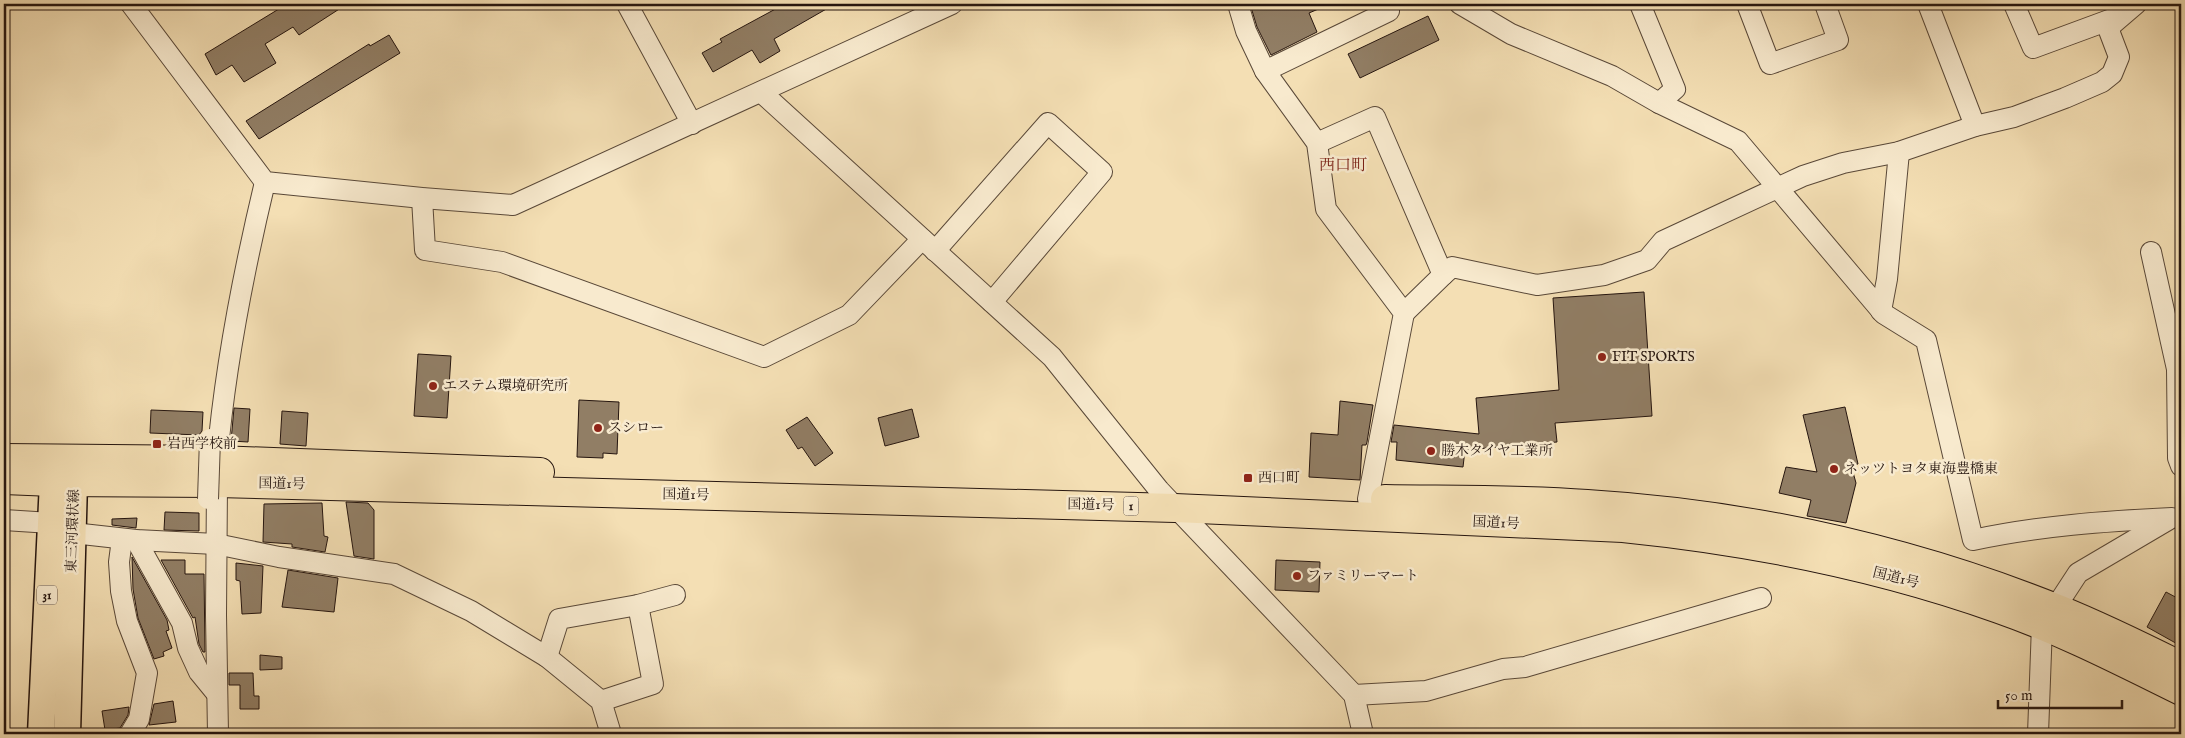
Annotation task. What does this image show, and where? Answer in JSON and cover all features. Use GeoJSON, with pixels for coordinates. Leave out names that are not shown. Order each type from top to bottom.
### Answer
{"type":"FeatureCollection","features":[{"type":"Feature","properties":{"kind":"highway","name":"国道1号"},"geometry":{"type":"LineString","coordinates":[[4,458],[64,474]]}},
{"type":"Feature","properties":{"kind":"highway","name":"国道1号"},"geometry":{"type":"LineString","coordinates":[[4,480],[64,474],[213,470],[1167,499],[1368,499],[1587,504],[1740,522],[1827,537],[1944,569],[2050,617],[2181,666]]}},
{"type":"Feature","properties":{"kind":"highway","name":"国道1号"},"geometry":{"type":"LineString","coordinates":[[1167,499],[1624,528],[1690,535],[1802,554],[2050,617],[2181,691]]}},
{"type":"Feature","properties":{"kind":"main road","name":"東三河環状線"},"geometry":{"type":"LineString","coordinates":[[64,474],[62,528],[67,734]]}},
{"type":"Feature","properties":{"kind":"main road","name":"東三河環状線"},"geometry":{"type":"LineString","coordinates":[[41,734],[62,528]]}},
{"type":"Feature","properties":{"kind":"street"},"geometry":{"type":"LineString","coordinates":[[130,4],[265,182],[513,205],[952,4]]}},
{"type":"Feature","properties":{"kind":"street"},"geometry":{"type":"LineString","coordinates":[[627,4],[692,124]]}},
{"type":"Feature","properties":{"kind":"street"},"geometry":{"type":"LineString","coordinates":[[1238,4],[1246,31],[1265,71],[1317,143],[1326,209],[1404,313]]}},
{"type":"Feature","properties":{"kind":"street"},"geometry":{"type":"LineString","coordinates":[[1265,71],[1389,11],[1386,4]]}},
{"type":"Feature","properties":{"kind":"street"},"geometry":{"type":"LineString","coordinates":[[1460,4],[1511,34],[1612,76],[1659,103],[1738,141],[1881,311],[1926,340],[1973,540],[2072,524],[2176,515]]}},
{"type":"Feature","properties":{"kind":"street"},"geometry":{"type":"LineString","coordinates":[[1640,4],[1675,90],[1659,103]]}},
{"type":"Feature","properties":{"kind":"street"},"geometry":{"type":"LineString","coordinates":[[1747,4],[1770,64],[1838,40],[1825,4]]}},
{"type":"Feature","properties":{"kind":"street"},"geometry":{"type":"LineString","coordinates":[[1928,4],[1975,126]]}},
{"type":"Feature","properties":{"kind":"street"},"geometry":{"type":"LineString","coordinates":[[2014,4],[2033,48],[2129,10]]}},
{"type":"Feature","properties":{"kind":"street"},"geometry":{"type":"LineString","coordinates":[[1368,499],[1404,313],[1452,266],[1537,285],[1604,275],[1647,260],[1663,241],[1777,187],[1843,163],[1899,152],[1975,126],[2014,117],[2102,82],[2112,74],[2119,57],[2108,28],[2129,10]]}},
{"type":"Feature","properties":{"kind":"street"},"geometry":{"type":"LineString","coordinates":[[761,92],[1052,356],[1167,499],[1354,695],[1363,734]]}},
{"type":"Feature","properties":{"kind":"street"},"geometry":{"type":"LineString","coordinates":[[1317,143],[1374,117],[1443,275]]}},
{"type":"Feature","properties":{"kind":"street"},"geometry":{"type":"LineString","coordinates":[[422,198],[425,250],[502,262],[764,357],[849,315],[929,245],[1048,122],[1102,172],[992,302]]}},
{"type":"Feature","properties":{"kind":"street"},"geometry":{"type":"LineString","coordinates":[[1881,311],[1887,279],[1899,152]]}},
{"type":"Feature","properties":{"kind":"street"},"geometry":{"type":"LineString","coordinates":[[218,734],[216,544],[213,470],[225,380],[250,245],[265,182]]}},
{"type":"Feature","properties":{"kind":"street"},"geometry":{"type":"LineString","coordinates":[[2151,252],[2177,369],[2178,458],[2181,466]]}},
{"type":"Feature","properties":{"kind":"street"},"geometry":{"type":"LineString","coordinates":[[2038,734],[2050,617],[2060,598],[2078,574],[2176,515]]}},
{"type":"Feature","properties":{"kind":"street"},"geometry":{"type":"LineString","coordinates":[[4,520],[129,540],[216,544],[279,557],[394,574],[471,611],[547,657],[601,701],[610,734]]}},
{"type":"Feature","properties":{"kind":"street"},"geometry":{"type":"LineString","coordinates":[[129,540],[182,623],[188,648],[199,672],[217,694]]}},
{"type":"Feature","properties":{"kind":"street"},"geometry":{"type":"LineString","coordinates":[[129,540],[119,562],[121,591],[126,620],[147,673],[140,719],[130,734]]}},
{"type":"Feature","properties":{"kind":"street"},"geometry":{"type":"LineString","coordinates":[[547,657],[559,619],[638,605],[675,595]]}},
{"type":"Feature","properties":{"kind":"street"},"geometry":{"type":"LineString","coordinates":[[1354,695],[1426,691],[1504,669],[1525,667],[1761,598]]}},
{"type":"Feature","properties":{"kind":"street"},"geometry":{"type":"LineString","coordinates":[[601,701],[653,684],[638,605]]}},
{"type":"Feature","properties":{"kind":"building"},"geometry":{"type":"Polygon","coordinates":[[[287,4],[347,4],[299,35],[293,27],[265,44],[276,63],[244,82],[232,65],[216,75],[205,54],[287,4]]]}},
{"type":"Feature","properties":{"kind":"building"},"geometry":{"type":"Polygon","coordinates":[[[792,4],[835,4],[774,39],[780,51],[760,63],[752,50],[713,72],[702,53],[722,42],[720,39],[781,6],[784,9],[792,4]]]}},
{"type":"Feature","properties":{"kind":"building"},"geometry":{"type":"Polygon","coordinates":[[[1250,4],[1330,4],[1309,13],[1317,32],[1271,55],[1257,27],[1250,4]]]}},
{"type":"Feature","properties":{"kind":"building"},"geometry":{"type":"Polygon","coordinates":[[[1428,16],[1439,40],[1360,78],[1348,54],[1428,16]]]}},
{"type":"Feature","properties":{"kind":"building"},"geometry":{"type":"Polygon","coordinates":[[[389,35],[400,53],[259,139],[246,121],[369,44],[370,46],[389,35]]]}},
{"type":"Feature","properties":{"kind":"building","name":"FIT SPORTS"},"geometry":{"type":"Polygon","coordinates":[[[1644,292],[1652,416],[1555,423],[1557,442],[1465,450],[1463,467],[1396,460],[1397,442],[1391,442],[1394,425],[1479,434],[1476,398],[1559,390],[1553,298],[1644,292]]]}},
{"type":"Feature","properties":{"kind":"building","name":"エステム環境研究所"},"geometry":{"type":"Polygon","coordinates":[[[418,354],[451,356],[447,418],[414,416],[418,354]]]}},
{"type":"Feature","properties":{"kind":"building","name":"スシロー"},"geometry":{"type":"Polygon","coordinates":[[[579,400],[619,402],[617,454],[603,453],[603,458],[577,457],[579,400]]]}},
{"type":"Feature","properties":{"kind":"building"},"geometry":{"type":"Polygon","coordinates":[[[1340,401],[1373,405],[1367,442],[1366,445],[1362,445],[1360,480],[1309,477],[1311,433],[1338,435],[1340,401]]]}},
{"type":"Feature","properties":{"kind":"building","name":"ネッツトヨタ東海豊橋東"},"geometry":{"type":"Polygon","coordinates":[[[1845,407],[1858,464],[1851,465],[1856,483],[1846,523],[1807,516],[1811,500],[1779,493],[1786,467],[1817,472],[1803,415],[1845,407]]]}},
{"type":"Feature","properties":{"kind":"building"},"geometry":{"type":"Polygon","coordinates":[[[234,408],[250,409],[248,442],[231,441],[234,408]]]}},
{"type":"Feature","properties":{"kind":"building"},"geometry":{"type":"Polygon","coordinates":[[[912,409],[919,437],[885,446],[878,418],[912,409]]]}},
{"type":"Feature","properties":{"kind":"building"},"geometry":{"type":"Polygon","coordinates":[[[151,410],[203,412],[202,431],[199,435],[150,433],[151,410]]]}},
{"type":"Feature","properties":{"kind":"building"},"geometry":{"type":"Polygon","coordinates":[[[282,411],[308,413],[306,446],[280,444],[282,411]]]}},
{"type":"Feature","properties":{"kind":"building"},"geometry":{"type":"Polygon","coordinates":[[[807,417],[833,453],[815,466],[802,447],[798,449],[786,430],[807,417]]]}},
{"type":"Feature","properties":{"kind":"building"},"geometry":{"type":"Polygon","coordinates":[[[346,502],[368,503],[374,510],[374,559],[354,556],[346,502]]]}},
{"type":"Feature","properties":{"kind":"building"},"geometry":{"type":"Polygon","coordinates":[[[322,503],[324,536],[328,537],[325,552],[292,547],[292,544],[263,542],[264,504],[322,503]]]}},
{"type":"Feature","properties":{"kind":"building"},"geometry":{"type":"Polygon","coordinates":[[[165,512],[199,513],[199,531],[164,530],[165,512]]]}},
{"type":"Feature","properties":{"kind":"building"},"geometry":{"type":"Polygon","coordinates":[[[137,518],[136,528],[112,525],[112,519],[137,518]]]}},
{"type":"Feature","properties":{"kind":"building"},"geometry":{"type":"Polygon","coordinates":[[[132,557],[167,620],[169,630],[166,631],[172,648],[163,652],[164,656],[154,659],[138,618],[133,589],[132,557]]]}},
{"type":"Feature","properties":{"kind":"building"},"geometry":{"type":"Polygon","coordinates":[[[161,560],[185,560],[185,574],[204,574],[205,652],[203,652],[199,644],[195,617],[193,618],[161,560]]]}},
{"type":"Feature","properties":{"kind":"building","name":"ファミリーマート"},"geometry":{"type":"Polygon","coordinates":[[[1276,560],[1320,562],[1319,592],[1275,590],[1276,560]]]}},
{"type":"Feature","properties":{"kind":"building"},"geometry":{"type":"Polygon","coordinates":[[[236,563],[263,566],[261,613],[242,614],[240,581],[236,580],[236,563]]]}},
{"type":"Feature","properties":{"kind":"building"},"geometry":{"type":"Polygon","coordinates":[[[288,570],[338,578],[334,612],[282,607],[288,570]]]}},
{"type":"Feature","properties":{"kind":"building"},"geometry":{"type":"Polygon","coordinates":[[[2166,592],[2181,600],[2181,646],[2147,627],[2166,592]]]}},
{"type":"Feature","properties":{"kind":"building"},"geometry":{"type":"Polygon","coordinates":[[[260,655],[282,657],[282,669],[260,670],[260,655]]]}},
{"type":"Feature","properties":{"kind":"building"},"geometry":{"type":"Polygon","coordinates":[[[229,673],[253,673],[254,696],[259,696],[259,709],[240,709],[240,685],[229,685],[229,673]]]}},
{"type":"Feature","properties":{"kind":"building"},"geometry":{"type":"Polygon","coordinates":[[[173,701],[176,722],[149,725],[154,704],[173,701]]]}},
{"type":"Feature","properties":{"kind":"building"},"geometry":{"type":"Polygon","coordinates":[[[129,707],[128,715],[120,728],[105,730],[102,711],[129,707]]]}},
{"type":"Feature","properties":{"kind":"place","name":"FIT SPORTS"},"geometry":{"type":"Point","coordinates":[1602,357]}},
{"type":"Feature","properties":{"kind":"place","name":"エステム環境研究所"},"geometry":{"type":"Point","coordinates":[433,386]}},
{"type":"Feature","properties":{"kind":"place","name":"スシロー"},"geometry":{"type":"Point","coordinates":[598,428]}},
{"type":"Feature","properties":{"kind":"place","name":"岩西学校前"},"geometry":{"type":"Point","coordinates":[157,444]}},
{"type":"Feature","properties":{"kind":"place","name":"勝木タイヤ工業所"},"geometry":{"type":"Point","coordinates":[1431,451]}},
{"type":"Feature","properties":{"kind":"place","name":"ネッツトヨタ東海豊橋東"},"geometry":{"type":"Point","coordinates":[1834,469]}},
{"type":"Feature","properties":{"kind":"place","name":"西口町"},"geometry":{"type":"Point","coordinates":[1248,478]}},
{"type":"Feature","properties":{"kind":"place","name":"ファミリーマート"},"geometry":{"type":"Point","coordinates":[1297,576]}},
{"type":"Feature","properties":{"kind":"district","name":"西口町"},"geometry":{"type":"Point","coordinates":[1343,166]}}]}
